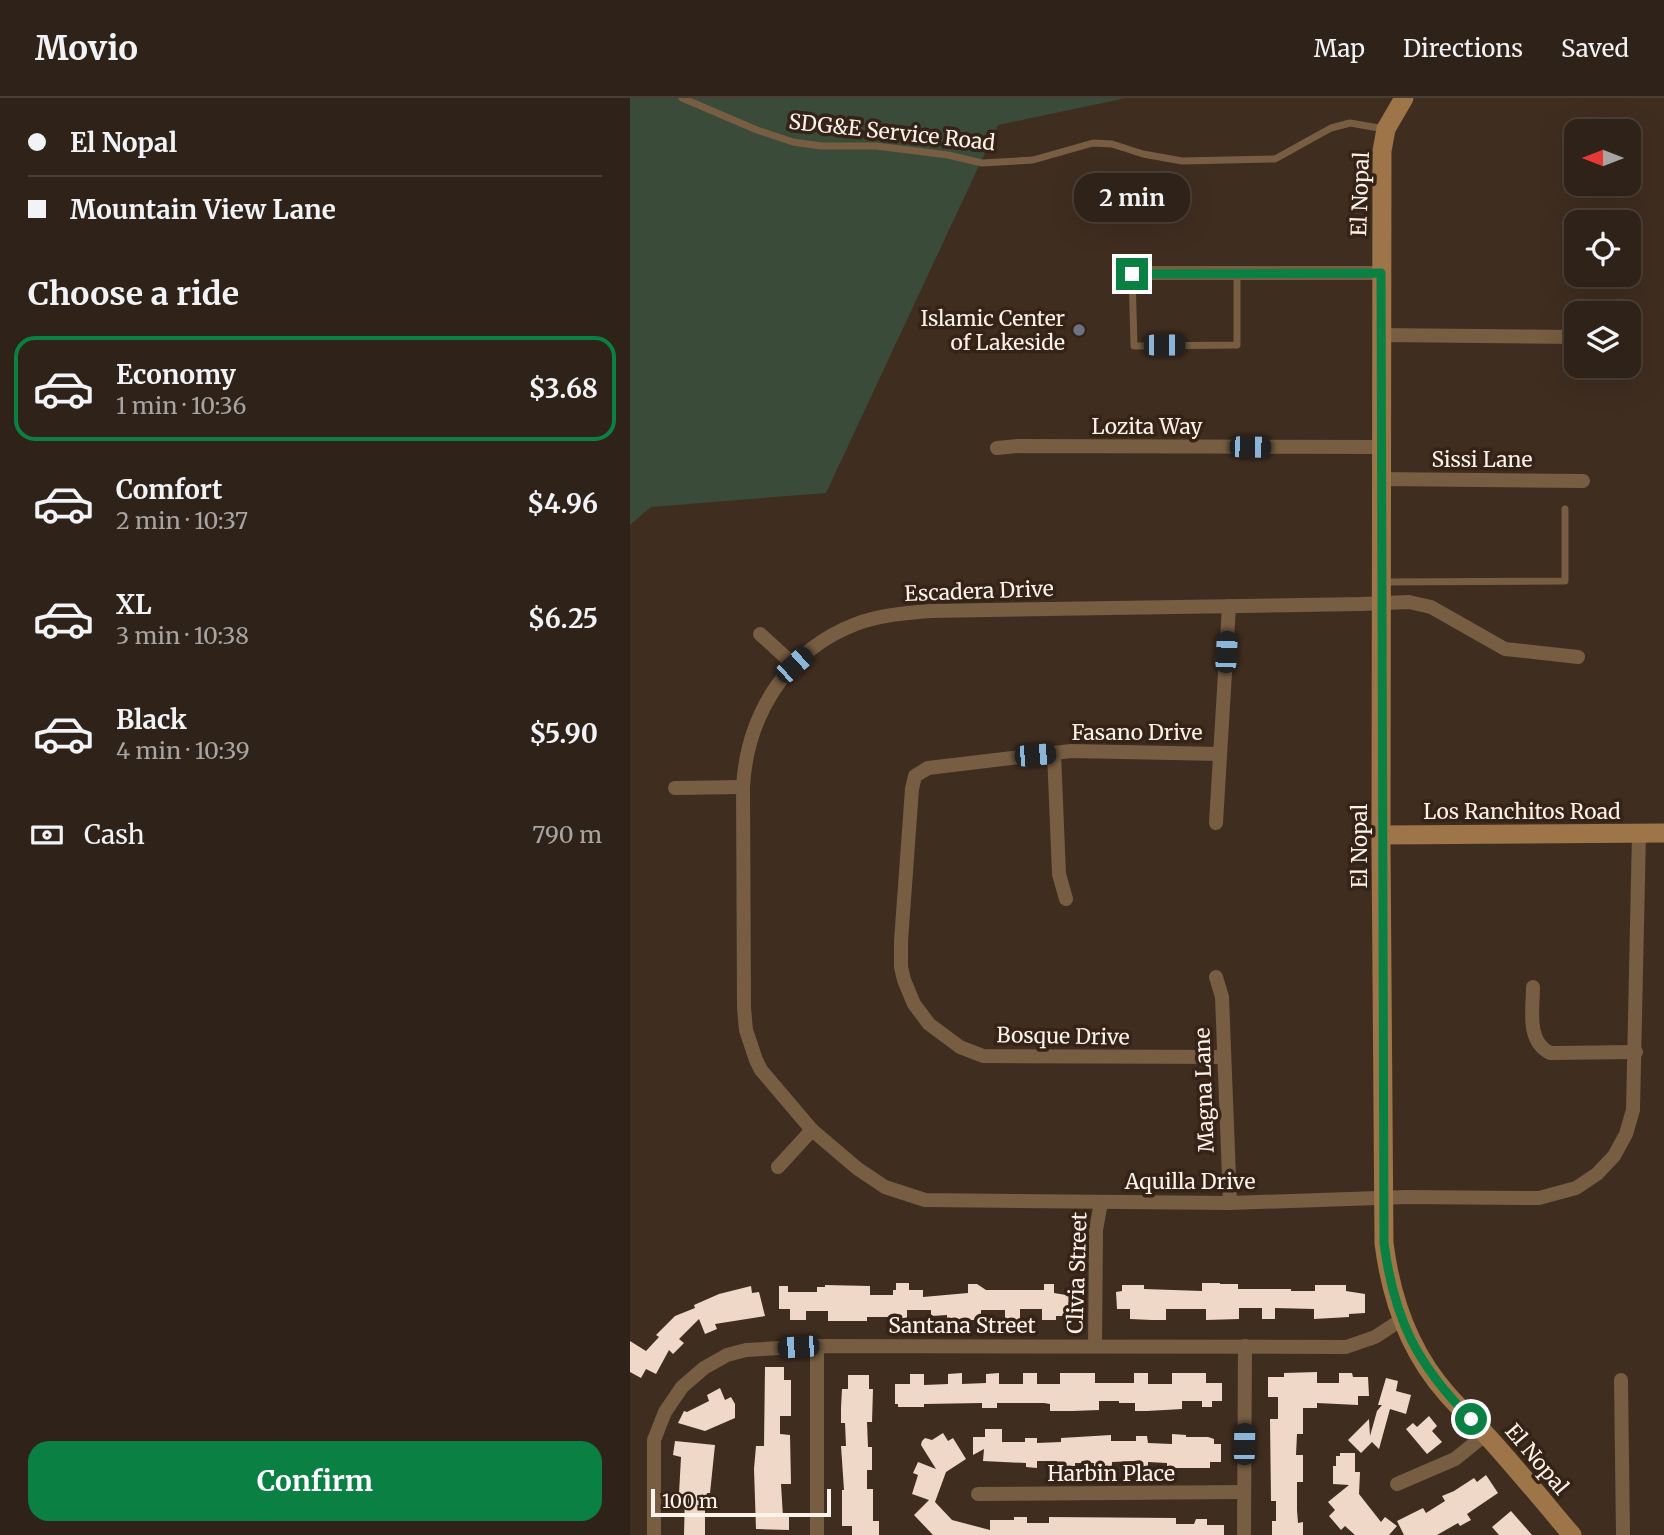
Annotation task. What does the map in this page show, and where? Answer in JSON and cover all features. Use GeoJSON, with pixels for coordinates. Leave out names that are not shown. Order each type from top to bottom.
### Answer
{"type":"FeatureCollection","features":[{"type":"Feature","properties":{"kind":"main road","name":"El Nopal"},"geometry":{"type":"LineString","coordinates":[[1404,98],[1386,130],[1382,150],[1381,835],[1383,1199],[1387,1272],[1401,1320],[1432,1376],[1486,1434],[1572,1535]]}},
{"type":"Feature","properties":{"kind":"main road","name":"Los Ranchitos Road"},"geometry":{"type":"LineString","coordinates":[[1381,835],[1664,833]]}},
{"type":"Feature","properties":{"kind":"street"},"geometry":{"type":"LineString","coordinates":[[1127,273],[1381,273]]}},
{"type":"Feature","properties":{"kind":"street"},"geometry":{"type":"LineString","coordinates":[[1381,335],[1564,337]]}},
{"type":"Feature","properties":{"kind":"street","name":"Lozita Way"},"geometry":{"type":"LineString","coordinates":[[997,448],[1382,447]]}},
{"type":"Feature","properties":{"kind":"street","name":"Sissi Lane"},"geometry":{"type":"LineString","coordinates":[[1381,480],[1583,481]]}},
{"type":"Feature","properties":{"kind":"street","name":"Escadera Drive"},"geometry":{"type":"LineString","coordinates":[[743,787],[747,753],[757,721],[772,691],[794,665],[840,631],[869,620],[898,614],[931,611],[1361,604],[1382,592],[1431,607],[1505,649],[1578,657]]}},
{"type":"Feature","properties":{"kind":"street"},"geometry":{"type":"LineString","coordinates":[[1216,823],[1229,606]]}},
{"type":"Feature","properties":{"kind":"street"},"geometry":{"type":"LineString","coordinates":[[760,634],[794,665]]}},
{"type":"Feature","properties":{"kind":"street","name":"Fasano Drive"},"geometry":{"type":"LineString","coordinates":[[928,768],[1071,751],[1220,754]]}},
{"type":"Feature","properties":{"kind":"street"},"geometry":{"type":"LineString","coordinates":[[1054,753],[1059,874],[1066,899]]}},
{"type":"Feature","properties":{"kind":"street","name":"Bosque Drive"},"geometry":{"type":"LineString","coordinates":[[928,768],[915,776],[912,789],[901,967],[914,1004],[929,1024],[960,1047],[983,1056],[1224,1057]]}},
{"type":"Feature","properties":{"kind":"street"},"geometry":{"type":"LineString","coordinates":[[675,788],[743,787]]}},
{"type":"Feature","properties":{"kind":"street","name":"Aquilla Drive"},"geometry":{"type":"LineString","coordinates":[[743,787],[744,1008],[746,1030],[761,1070],[812,1130],[871,1179],[914,1198],[942,1202],[1230,1203],[1406,1197],[1539,1198],[1564,1193],[1587,1182],[1614,1156],[1626,1134],[1633,1110],[1639,833]]}},
{"type":"Feature","properties":{"kind":"street","name":"Magna Lane"},"geometry":{"type":"LineString","coordinates":[[1216,977],[1222,997],[1230,1203]]}},
{"type":"Feature","properties":{"kind":"street"},"geometry":{"type":"LineString","coordinates":[[1533,987],[1533,1030],[1542,1049],[1550,1053],[1636,1052]]}},
{"type":"Feature","properties":{"kind":"street"},"geometry":{"type":"LineString","coordinates":[[778,1167],[812,1130]]}},
{"type":"Feature","properties":{"kind":"street","name":"Clivia Street"},"geometry":{"type":"LineString","coordinates":[[1095,1346],[1096,1230],[1101,1202]]}},
{"type":"Feature","properties":{"kind":"street","name":"Santana Street"},"geometry":{"type":"LineString","coordinates":[[654,1535],[654,1440],[665,1412],[682,1387],[704,1368],[727,1355],[746,1350],[817,1346],[1346,1348],[1375,1337],[1401,1320]]}},
{"type":"Feature","properties":{"kind":"street"},"geometry":{"type":"LineString","coordinates":[[817,1346],[817,1535]]}},
{"type":"Feature","properties":{"kind":"street"},"geometry":{"type":"LineString","coordinates":[[1244,1535],[1245,1346]]}},
{"type":"Feature","properties":{"kind":"street"},"geometry":{"type":"LineString","coordinates":[[1621,1380],[1623,1535]]}},
{"type":"Feature","properties":{"kind":"street"},"geometry":{"type":"LineString","coordinates":[[1397,1484],[1455,1459],[1486,1434]]}},
{"type":"Feature","properties":{"kind":"street","name":"Harbin Place"},"geometry":{"type":"LineString","coordinates":[[978,1494],[1244,1492]]}},
{"type":"Feature","properties":{"kind":"lane","name":"SDG&E Service Road"},"geometry":{"type":"LineString","coordinates":[[682,98],[757,130],[793,142],[821,146],[876,146],[948,155],[982,163],[1033,160],[1093,143],[1112,144],[1143,154],[1182,161],[1275,159],[1340,125],[1350,123],[1386,130]]}},
{"type":"Feature","properties":{"kind":"lane"},"geometry":{"type":"LineString","coordinates":[[1127,273],[1134,345],[1237,345],[1237,273]]}},
{"type":"Feature","properties":{"kind":"lane"},"geometry":{"type":"LineString","coordinates":[[1382,592],[1565,581],[1564,509]]}},
{"type":"Feature","properties":{"kind":"green space"},"geometry":{"type":"Polygon","coordinates":[[[630,98],[1126,98],[998,125],[826,493],[651,507],[630,525],[630,98]]]}},
{"type":"Feature","properties":{"kind":"building"},"geometry":{"type":"Polygon","coordinates":[[[896,1283],[909,1283],[909,1290],[923,1290],[923,1297],[968,1293],[968,1284],[977,1284],[986,1290],[1044,1290],[1044,1284],[1054,1284],[1054,1293],[1072,1296],[1071,1316],[1042,1320],[1042,1309],[1020,1309],[1020,1320],[1005,1320],[1005,1310],[981,1310],[981,1320],[947,1320],[947,1315],[931,1316],[931,1310],[907,1310],[907,1321],[893,1321],[893,1317],[867,1317],[867,1321],[828,1321],[828,1311],[806,1311],[806,1320],[790,1320],[790,1309],[779,1309],[779,1286],[788,1286],[788,1292],[817,1292],[817,1287],[825,1285],[870,1286],[870,1295],[893,1295],[896,1283]]]}},
{"type":"Feature","properties":{"kind":"building"},"geometry":{"type":"Polygon","coordinates":[[[1202,1283],[1238,1284],[1238,1289],[1291,1291],[1315,1291],[1315,1285],[1346,1285],[1346,1291],[1365,1294],[1365,1313],[1349,1314],[1349,1317],[1314,1319],[1314,1309],[1275,1308],[1275,1319],[1262,1319],[1262,1308],[1239,1308],[1239,1319],[1206,1320],[1206,1309],[1166,1309],[1166,1320],[1152,1320],[1130,1319],[1130,1309],[1117,1309],[1116,1292],[1122,1291],[1122,1285],[1144,1285],[1144,1289],[1202,1291],[1202,1283]]]}},
{"type":"Feature","properties":{"kind":"building"},"geometry":{"type":"Polygon","coordinates":[[[751,1286],[752,1293],[759,1292],[765,1316],[715,1324],[717,1329],[705,1334],[699,1319],[679,1339],[684,1343],[673,1354],[669,1350],[656,1374],[646,1369],[641,1378],[630,1372],[630,1341],[646,1351],[659,1337],[656,1335],[675,1316],[719,1294],[751,1286]]]}},
{"type":"Feature","properties":{"kind":"building"},"geometry":{"type":"Polygon","coordinates":[[[765,1367],[784,1367],[784,1380],[791,1380],[791,1416],[780,1416],[780,1434],[790,1435],[791,1484],[781,1484],[783,1517],[789,1517],[789,1530],[756,1529],[754,1469],[756,1446],[764,1446],[765,1367]]]}},
{"type":"Feature","properties":{"kind":"building"},"geometry":{"type":"Polygon","coordinates":[[[1317,1372],[1317,1383],[1339,1383],[1339,1373],[1368,1377],[1369,1396],[1358,1396],[1358,1405],[1317,1403],[1317,1408],[1303,1408],[1303,1434],[1297,1434],[1296,1455],[1303,1455],[1303,1482],[1297,1482],[1297,1510],[1298,1523],[1303,1522],[1303,1535],[1272,1535],[1272,1521],[1276,1521],[1276,1501],[1271,1501],[1270,1419],[1278,1419],[1278,1397],[1268,1397],[1268,1377],[1284,1377],[1284,1373],[1317,1372]]]}},
{"type":"Feature","properties":{"kind":"building"},"geometry":{"type":"Polygon","coordinates":[[[962,1373],[962,1384],[986,1383],[986,1374],[999,1373],[999,1384],[1023,1384],[1023,1373],[1037,1373],[1037,1384],[1060,1384],[1060,1373],[1095,1373],[1095,1383],[1134,1383],[1134,1373],[1148,1373],[1148,1384],[1172,1384],[1172,1373],[1206,1373],[1206,1383],[1222,1383],[1222,1401],[1212,1401],[1212,1407],[1202,1407],[1202,1401],[1182,1401],[1182,1409],[1147,1411],[1135,1411],[1135,1403],[1119,1401],[1099,1401],[1099,1410],[1072,1411],[1050,1411],[1050,1404],[1044,1403],[997,1403],[997,1408],[982,1408],[982,1403],[924,1404],[924,1407],[898,1407],[898,1404],[895,1404],[895,1384],[910,1384],[910,1374],[924,1374],[924,1385],[948,1384],[948,1374],[962,1373]]]}},
{"type":"Feature","properties":{"kind":"building"},"geometry":{"type":"Polygon","coordinates":[[[848,1375],[869,1375],[869,1389],[873,1389],[872,1422],[867,1422],[868,1447],[872,1447],[872,1470],[867,1470],[867,1489],[873,1489],[873,1521],[879,1521],[879,1535],[852,1535],[852,1526],[842,1526],[844,1490],[841,1446],[846,1446],[841,1408],[842,1389],[848,1389],[848,1375]]]}},
{"type":"Feature","properties":{"kind":"building"},"geometry":{"type":"Polygon","coordinates":[[[1386,1378],[1398,1381],[1396,1391],[1411,1395],[1406,1414],[1390,1409],[1379,1449],[1372,1442],[1361,1453],[1348,1440],[1369,1419],[1370,1436],[1377,1411],[1382,1405],[1378,1405],[1386,1378]]]}},
{"type":"Feature","properties":{"kind":"building"},"geometry":{"type":"Polygon","coordinates":[[[720,1388],[725,1400],[731,1397],[735,1404],[735,1418],[705,1431],[678,1423],[684,1411],[709,1401],[707,1395],[720,1388]]]}},
{"type":"Feature","properties":{"kind":"building"},"geometry":{"type":"Polygon","coordinates":[[[1429,1416],[1437,1426],[1432,1431],[1442,1442],[1427,1454],[1406,1429],[1413,1423],[1417,1427],[1429,1416]]]}},
{"type":"Feature","properties":{"kind":"building"},"geometry":{"type":"Polygon","coordinates":[[[985,1429],[1002,1429],[1002,1442],[1025,1442],[1025,1438],[1037,1438],[1037,1443],[1061,1442],[1061,1438],[1111,1435],[1111,1441],[1136,1441],[1136,1436],[1147,1436],[1148,1443],[1172,1444],[1172,1434],[1208,1437],[1214,1439],[1214,1444],[1221,1444],[1221,1462],[1210,1462],[1210,1468],[1167,1468],[1167,1463],[1148,1462],[1148,1467],[1136,1467],[1136,1461],[1112,1462],[1112,1468],[1094,1468],[1094,1463],[1057,1467],[1057,1461],[1037,1461],[1037,1468],[1026,1467],[1026,1463],[983,1461],[984,1449],[973,1455],[973,1437],[985,1437],[985,1429]]]}},
{"type":"Feature","properties":{"kind":"building"},"geometry":{"type":"Polygon","coordinates":[[[943,1433],[948,1441],[953,1438],[966,1459],[946,1472],[935,1502],[952,1520],[990,1530],[990,1520],[1014,1520],[1014,1517],[1027,1517],[1027,1523],[1049,1523],[1049,1517],[1176,1518],[1176,1524],[1194,1524],[1196,1519],[1207,1519],[1207,1525],[1224,1525],[1224,1535],[933,1535],[914,1515],[929,1500],[912,1494],[918,1475],[913,1473],[918,1462],[936,1469],[921,1445],[925,1438],[932,1440],[943,1433]]]}},
{"type":"Feature","properties":{"kind":"building"},"geometry":{"type":"Polygon","coordinates":[[[675,1441],[715,1445],[710,1493],[707,1493],[705,1505],[705,1535],[684,1535],[685,1494],[679,1494],[681,1457],[673,1455],[675,1441]]]}},
{"type":"Feature","properties":{"kind":"building"},"geometry":{"type":"Polygon","coordinates":[[[1340,1453],[1355,1453],[1355,1472],[1360,1472],[1359,1494],[1381,1522],[1385,1517],[1397,1526],[1389,1535],[1355,1535],[1345,1526],[1341,1530],[1329,1516],[1335,1510],[1328,1502],[1349,1485],[1333,1484],[1333,1466],[1336,1466],[1336,1456],[1340,1456],[1340,1453]]]}},
{"type":"Feature","properties":{"kind":"building"},"geometry":{"type":"Polygon","coordinates":[[[1486,1475],[1498,1493],[1467,1514],[1471,1520],[1460,1526],[1458,1523],[1437,1535],[1404,1535],[1397,1521],[1423,1508],[1426,1513],[1445,1501],[1442,1496],[1474,1478],[1477,1482],[1486,1475]]]}},
{"type":"Feature","properties":{"kind":"building"},"geometry":{"type":"Polygon","coordinates":[[[1511,1511],[1532,1535],[1499,1535],[1492,1527],[1511,1511]]]}},
{"type":"Feature","properties":{"kind":"place","name":"Islamic Center of Lakeside"},"geometry":{"type":"Point","coordinates":[1079,330]}},
{"type":"Feature","properties":{"kind":"route"},"geometry":{"type":"LineString","coordinates":[[1132,274],[1381,273],[1384,1243],[1387,1272],[1401,1320],[1412,1344],[1432,1376],[1471,1419]]}}]}
